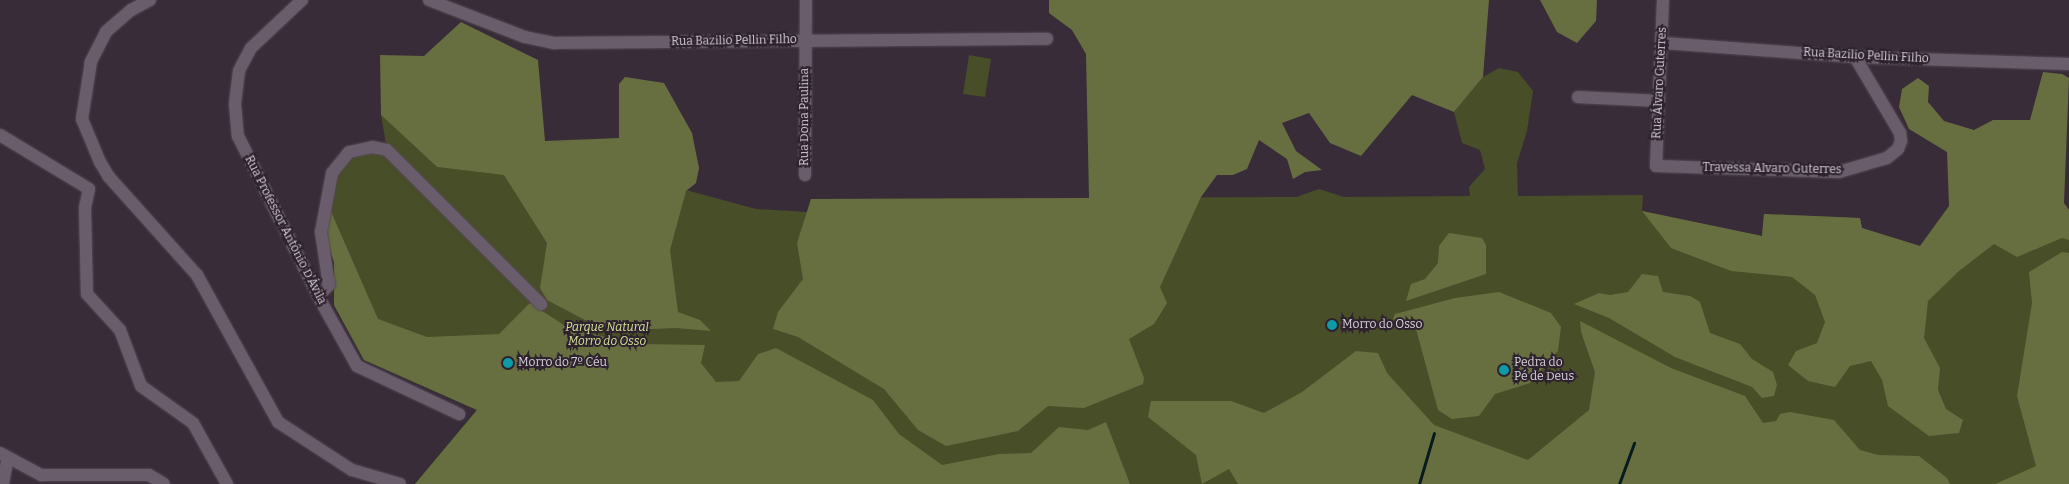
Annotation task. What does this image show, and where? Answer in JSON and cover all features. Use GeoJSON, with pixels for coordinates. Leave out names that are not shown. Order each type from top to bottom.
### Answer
{"type":"FeatureCollection","features":[{"type":"Feature","properties":{"kind":"street"},"geometry":{"type":"LineString","coordinates":[[150,0],[131,10],[106,32],[91,62],[84,88],[82,119],[92,146],[109,176],[197,275],[278,422],[352,470],[400,484]]}},
{"type":"Feature","properties":{"kind":"street","name":"Rua Professor Antônio D'Ávila"},"geometry":{"type":"LineString","coordinates":[[302,0],[250,48],[239,71],[235,104],[238,136],[318,296],[357,366],[460,414]]}},
{"type":"Feature","properties":{"kind":"street","name":"Rua Bazilio Pellin Filho"},"geometry":{"type":"LineString","coordinates":[[428,0],[525,37],[554,43],[1047,39]]}},
{"type":"Feature","properties":{"kind":"street","name":"Rua Dona Paulina"},"geometry":{"type":"LineString","coordinates":[[806,0],[806,175]]}},
{"type":"Feature","properties":{"kind":"street","name":"Rua Álvaro Guterres"},"geometry":{"type":"LineString","coordinates":[[1656,166],[1663,44],[1663,0]]}},
{"type":"Feature","properties":{"kind":"street","name":"Rua Bazilio Pellin Filho"},"geometry":{"type":"LineString","coordinates":[[1663,44],[1855,57],[2069,64]]}},
{"type":"Feature","properties":{"kind":"street","name":"Travessa Alvaro Guterres"},"geometry":{"type":"LineString","coordinates":[[1656,166],[1839,172],[1887,158],[1898,149],[1901,141],[1900,133],[1855,57]]}},
{"type":"Feature","properties":{"kind":"street"},"geometry":{"type":"LineString","coordinates":[[1578,97],[1659,101]]}},
{"type":"Feature","properties":{"kind":"street"},"geometry":{"type":"LineString","coordinates":[[0,136],[89,189]]}},
{"type":"Feature","properties":{"kind":"street"},"geometry":{"type":"LineString","coordinates":[[318,296],[329,285],[322,232],[332,173],[349,152],[360,147],[387,150],[541,304]]}},
{"type":"Feature","properties":{"kind":"street"},"geometry":{"type":"LineString","coordinates":[[109,176],[89,189],[85,208],[87,292],[120,331],[141,386],[193,423],[227,484]]}},
{"type":"Feature","properties":{"kind":"street"},"geometry":{"type":"LineString","coordinates":[[3,484],[4,455],[41,475],[149,475],[164,484]]}},
{"type":"Feature","properties":{"kind":"green space"},"geometry":{"type":"Polygon","coordinates":[[[1049,0],[1489,0],[1483,77],[1454,112],[1412,95],[1361,156],[1330,143],[1309,113],[1282,123],[1296,151],[1322,170],[1305,172],[1293,179],[1287,159],[1259,140],[1247,169],[1233,175],[1217,175],[1201,197],[1160,287],[1167,303],[1154,324],[1129,339],[1144,378],[1143,384],[1084,408],[1048,406],[1018,431],[946,446],[918,430],[884,389],[798,337],[773,329],[778,312],[803,279],[797,243],[811,199],[1089,198],[1086,54],[1072,30],[1049,13],[1049,0]]]}},
{"type":"Feature","properties":{"kind":"green space"},"geometry":{"type":"Polygon","coordinates":[[[1540,0],[1597,0],[1596,21],[1577,43],[1557,32],[1540,0]]]}},
{"type":"Feature","properties":{"kind":"green space"},"geometry":{"type":"Polygon","coordinates":[[[461,22],[538,60],[545,141],[619,138],[619,84],[625,77],[664,83],[692,133],[699,168],[696,183],[686,191],[670,250],[678,312],[700,320],[711,331],[676,328],[630,330],[585,320],[547,300],[540,288],[547,243],[504,175],[437,167],[381,115],[380,55],[424,56],[461,22]]]}},
{"type":"Feature","properties":{"kind":"green space"},"geometry":{"type":"Polygon","coordinates":[[[969,55],[991,59],[985,97],[963,94],[969,55]]]}},
{"type":"Feature","properties":{"kind":"green space","name":"Parque Natural Morro do Osso"},"geometry":{"type":"Polygon","coordinates":[[[1499,68],[1518,72],[1533,91],[1527,131],[1517,163],[1518,196],[1643,195],[1642,211],[1762,236],[1764,214],[1860,218],[1862,228],[1920,246],[1939,220],[2069,223],[2069,484],[415,484],[477,410],[364,360],[334,305],[334,262],[325,236],[335,171],[350,155],[387,150],[381,115],[437,167],[686,190],[756,209],[807,212],[811,199],[1296,197],[1319,189],[1344,197],[1470,196],[1469,187],[1485,169],[1480,150],[1462,143],[1454,112],[1483,77],[1499,68]]]}},
{"type":"Feature","properties":{"kind":"green space"},"geometry":{"type":"Polygon","coordinates":[[[2043,72],[2062,74],[2069,78],[2064,203],[2069,210],[2069,240],[2062,238],[2017,257],[1994,244],[1959,271],[1928,301],[1924,338],[1940,368],[1938,390],[1946,409],[1963,420],[1959,433],[1929,436],[1888,406],[1882,380],[1871,361],[1850,366],[1835,387],[1808,381],[1788,365],[1796,351],[1817,343],[1825,322],[1815,295],[1792,277],[1731,271],[1671,248],[1642,211],[1762,236],[1764,214],[1860,218],[1862,228],[1920,246],[1949,206],[1947,152],[1909,129],[1899,107],[1902,89],[1918,78],[1929,86],[1928,102],[1944,121],[1974,130],[1993,120],[2030,120],[2043,72]]]}},
{"type":"Feature","properties":{"kind":"green space"},"geometry":{"type":"Polygon","coordinates":[[[329,207],[378,319],[427,337],[499,334],[530,303],[570,329],[637,344],[705,345],[701,363],[716,382],[739,381],[758,354],[776,348],[873,400],[899,434],[942,465],[999,454],[1031,453],[1059,427],[1088,430],[1106,422],[1130,484],[415,484],[477,410],[364,360],[334,305],[334,262],[325,236],[329,207]]]}},
{"type":"Feature","properties":{"kind":"green space"},"geometry":{"type":"Polygon","coordinates":[[[1449,233],[1482,238],[1486,245],[1486,274],[1406,301],[1411,284],[1425,279],[1438,263],[1439,246],[1449,233]]]}},
{"type":"Feature","properties":{"kind":"green space"},"geometry":{"type":"Polygon","coordinates":[[[2062,252],[2069,253],[2069,484],[1995,484],[2036,466],[2017,396],[2032,303],[2029,272],[2062,252]]]}},
{"type":"Feature","properties":{"kind":"green space"},"geometry":{"type":"Polygon","coordinates":[[[1642,274],[1658,276],[1663,292],[1690,296],[1700,302],[1710,333],[1740,344],[1752,359],[1773,372],[1777,385],[1774,396],[1762,398],[1752,387],[1675,357],[1609,318],[1574,304],[1599,293],[1610,295],[1628,292],[1642,274]]]}},
{"type":"Feature","properties":{"kind":"green space"},"geometry":{"type":"Polygon","coordinates":[[[1499,292],[1551,313],[1561,327],[1558,351],[1530,383],[1495,394],[1479,416],[1452,419],[1438,410],[1416,329],[1393,319],[1395,314],[1455,298],[1499,292]]]}},
{"type":"Feature","properties":{"kind":"green space"},"geometry":{"type":"Polygon","coordinates":[[[1580,321],[1671,368],[1745,396],[1763,423],[1776,421],[1780,414],[1790,412],[1834,420],[1860,450],[1878,455],[1919,456],[1947,478],[1950,484],[1238,484],[1229,469],[1202,484],[1196,455],[1148,417],[1151,401],[1231,401],[1264,413],[1302,392],[1356,351],[1378,353],[1387,373],[1434,425],[1528,460],[1589,410],[1595,372],[1581,332],[1580,321]]]}},
{"type":"Feature","properties":{"kind":"waterway"},"geometry":{"type":"LineString","coordinates":[[1419,484],[1434,433]]}},
{"type":"Feature","properties":{"kind":"waterway"},"geometry":{"type":"LineString","coordinates":[[1619,484],[1634,443]]}},
{"type":"Feature","properties":{"kind":"place","name":"Morro do Osso"},"geometry":{"type":"Point","coordinates":[1332,325]}},
{"type":"Feature","properties":{"kind":"place","name":"Morro do 7º Céu"},"geometry":{"type":"Point","coordinates":[508,363]}},
{"type":"Feature","properties":{"kind":"place","name":"Pedra do Pé de Deus"},"geometry":{"type":"Point","coordinates":[1504,370]}}]}
